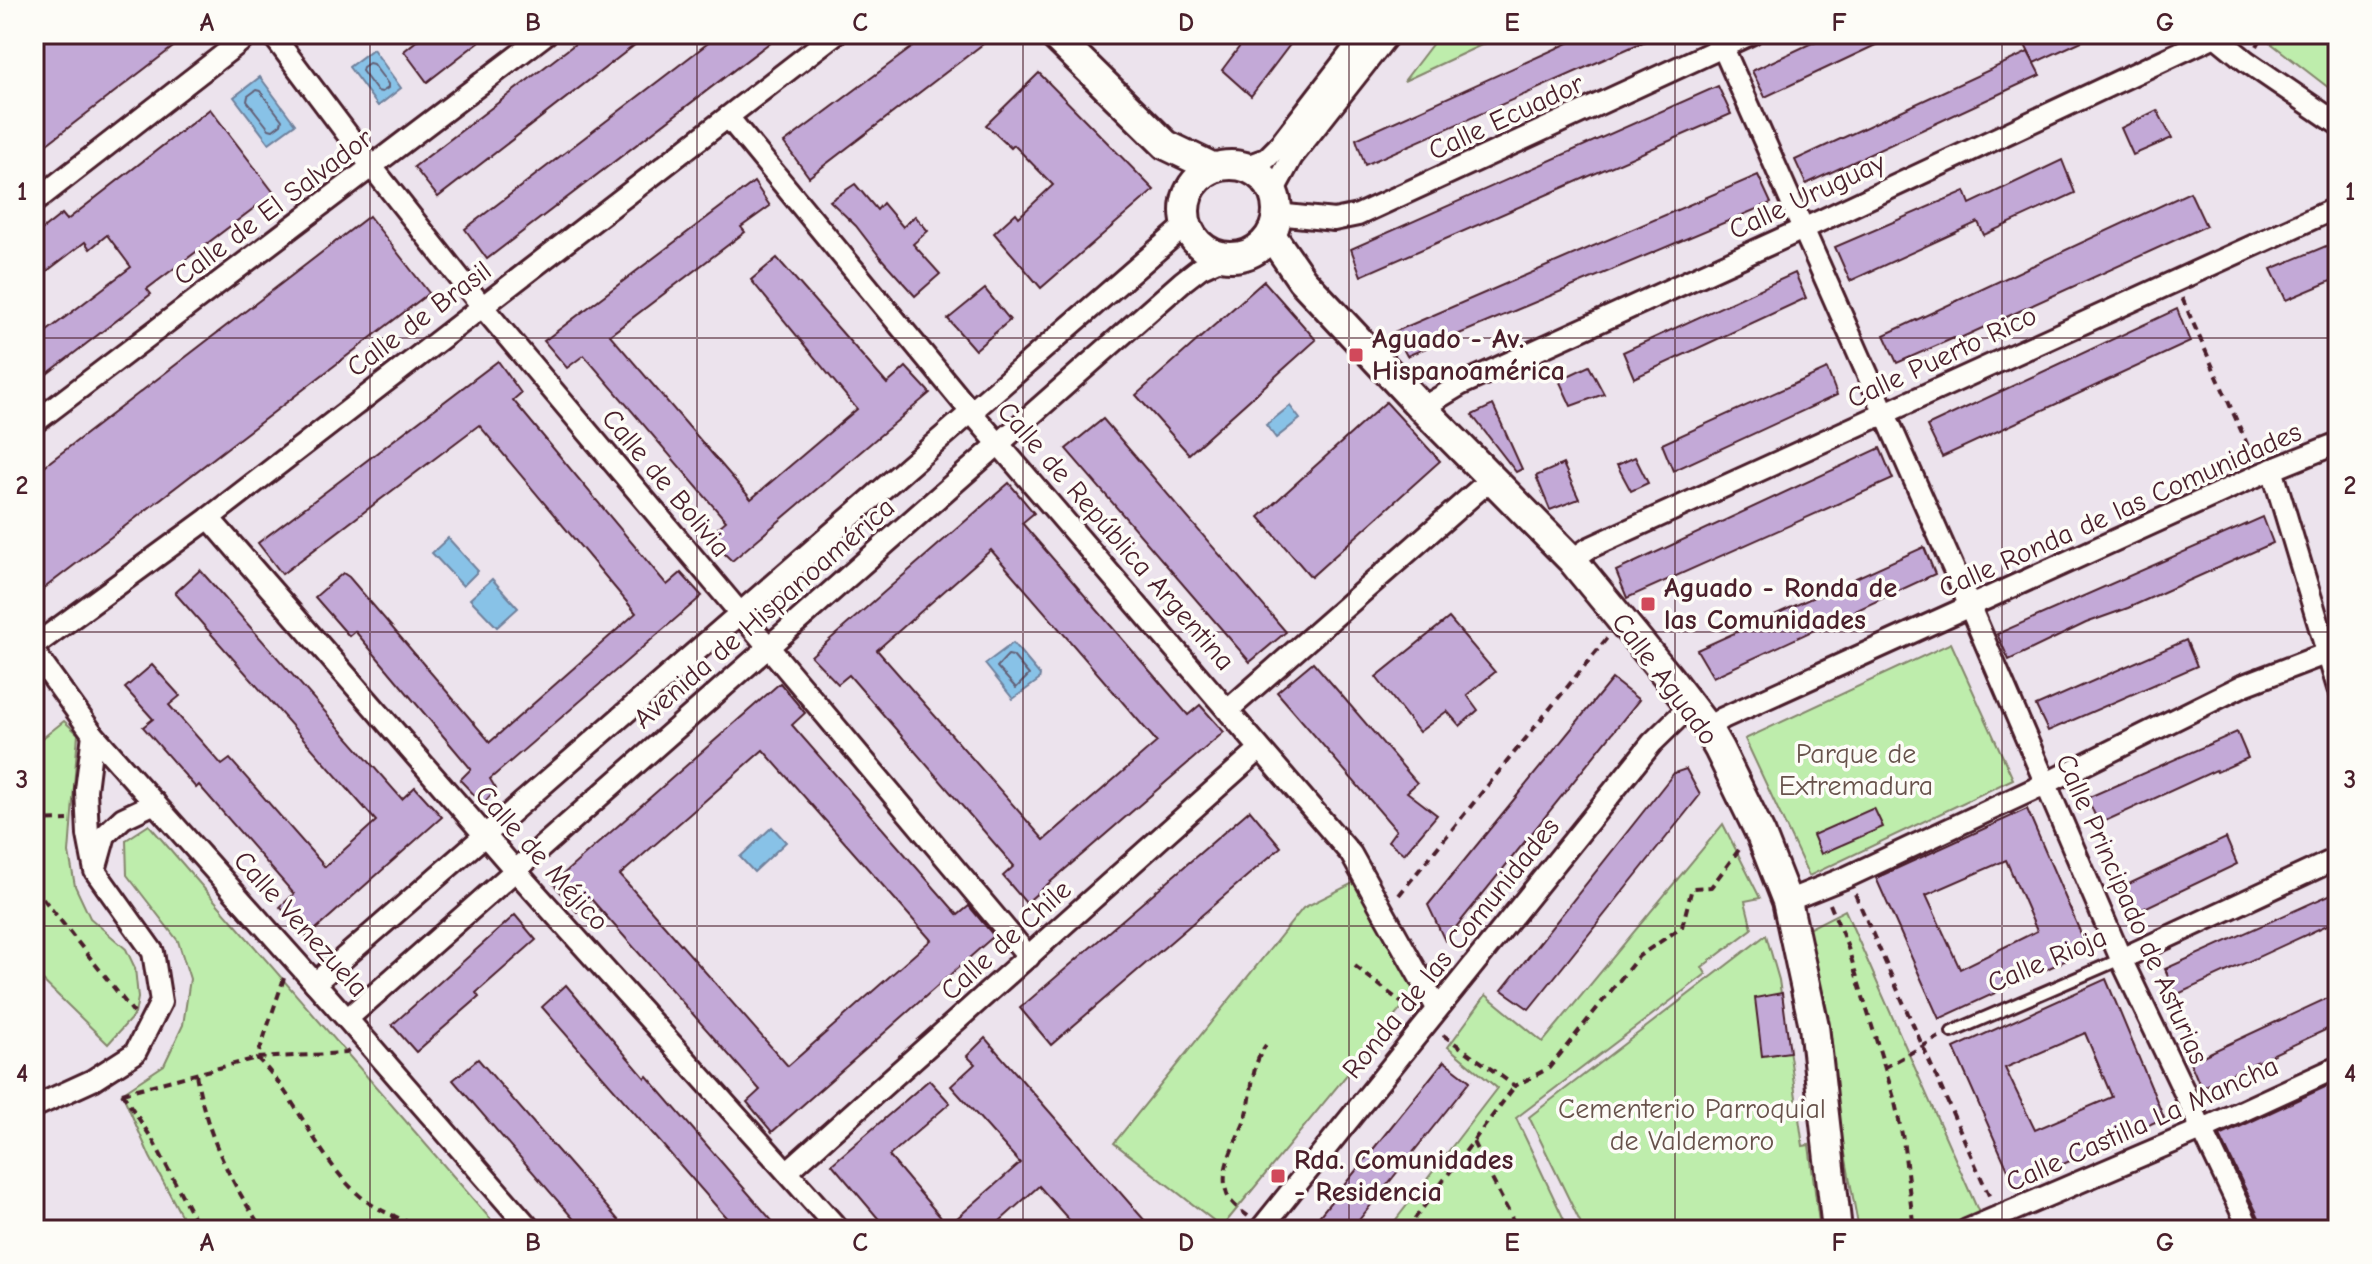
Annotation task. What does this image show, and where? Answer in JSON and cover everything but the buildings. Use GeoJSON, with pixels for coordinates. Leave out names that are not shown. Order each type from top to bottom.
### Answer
{"type":"FeatureCollection","features":[{"type":"Feature","properties":{"kind":"street"},"geometry":{"type":"LineString","coordinates":[[34,202],[250,34]]}},
{"type":"Feature","properties":{"kind":"street","name":"Calle de Bolivia"},"geometry":{"type":"LineString","coordinates":[[272,34],[481,305],[1029,957]]}},
{"type":"Feature","properties":{"kind":"street","name":"Calle de El Salvador"},"geometry":{"type":"LineString","coordinates":[[34,423],[546,34]]}},
{"type":"Feature","properties":{"kind":"street","name":"Calle de Brasil"},"geometry":{"type":"LineString","coordinates":[[34,646],[209,518],[835,34]]}},
{"type":"Feature","properties":{"kind":"street"},"geometry":{"type":"LineString","coordinates":[[1244,167],[1266,159],[1277,148],[1365,34]]}},
{"type":"Feature","properties":{"kind":"street"},"geometry":{"type":"LineString","coordinates":[[1166,145],[1200,246],[1236,256],[1261,246],[1292,157],[1389,34]]}},
{"type":"Feature","properties":{"kind":"street","name":"Calle Ecuador"},"geometry":{"type":"LineString","coordinates":[[1273,214],[1334,220],[1358,215],[1720,41],[1751,34]]}},
{"type":"Feature","properties":{"kind":"street"},"geometry":{"type":"LineString","coordinates":[[2214,35],[2246,61],[2338,124]]}},
{"type":"Feature","properties":{"kind":"street","name":"Calle Uruguay"},"geometry":{"type":"LineString","coordinates":[[1422,408],[1460,385],[1803,229],[2214,35]]}},
{"type":"Feature","properties":{"kind":"street"},"geometry":{"type":"LineString","coordinates":[[1066,39],[1166,145],[1214,168]]}},
{"type":"Feature","properties":{"kind":"street","name":"Calle Principado de Asturias"},"geometry":{"type":"LineString","coordinates":[[1720,41],[1970,607],[2121,959],[2250,1230]]}},
{"type":"Feature","properties":{"kind":"street","name":"Calle de República Argentina"},"geometry":{"type":"LineString","coordinates":[[728,117],[998,444],[1351,854],[1384,913],[1432,1015]]}},
{"type":"Feature","properties":{"kind":"street"},"geometry":{"type":"LineString","coordinates":[[1186,211],[1193,185],[1202,175],[1229,165],[1244,167],[1266,181],[1273,214]]}},
{"type":"Feature","properties":{"kind":"street","name":"Calle Puerto Rico"},"geometry":{"type":"LineString","coordinates":[[1572,560],[1589,548],[2338,207]]}},
{"type":"Feature","properties":{"kind":"street","name":"Avenida de Hispanoamérica"},"geometry":{"type":"LineString","coordinates":[[315,983],[971,412],[1186,211]]}},
{"type":"Feature","properties":{"kind":"street","name":"Calle Aguado"},"geometry":{"type":"LineString","coordinates":[[1273,214],[1302,280]]}},
{"type":"Feature","properties":{"kind":"street","name":"Calle Aguado"},"geometry":{"type":"LineString","coordinates":[[1236,256],[1271,262],[1302,280],[1422,408],[1572,560],[1698,717],[1757,826],[1787,901],[1814,1026],[1837,1230]]}},
{"type":"Feature","properties":{"kind":"street","name":"Avenida de Hispanoamérica"},"geometry":{"type":"LineString","coordinates":[[347,1019],[1182,282],[1200,268],[1236,256]]}},
{"type":"Feature","properties":{"kind":"street","name":"Calle Ronda de las Comunidades"},"geometry":{"type":"LineString","coordinates":[[1698,717],[1723,718],[2266,472],[2338,443]]}},
{"type":"Feature","properties":{"kind":"street"},"geometry":{"type":"LineString","coordinates":[[2266,472],[2333,651],[2338,688]]}},
{"type":"Feature","properties":{"kind":"street"},"geometry":{"type":"LineString","coordinates":[[1228,710],[1492,478]]}},
{"type":"Feature","properties":{"kind":"street","name":"Calle de Méjico"},"geometry":{"type":"LineString","coordinates":[[209,518],[515,870],[839,1230]]}},
{"type":"Feature","properties":{"kind":"street"},"geometry":{"type":"LineString","coordinates":[[1787,901],[1823,888],[2045,784],[2244,685],[2333,651]]}},
{"type":"Feature","properties":{"kind":"street","name":"Calle Venezuela"},"geometry":{"type":"LineString","coordinates":[[34,652],[93,734],[531,1230]]}},
{"type":"Feature","properties":{"kind":"street","name":"Ronda de las Comunidades"},"geometry":{"type":"LineString","coordinates":[[1261,1229],[1652,743],[1698,717]]}},
{"type":"Feature","properties":{"kind":"street"},"geometry":{"type":"LineString","coordinates":[[34,1107],[93,1080],[135,1053],[161,1002],[153,952],[95,871],[88,835],[86,790],[93,734]]}},
{"type":"Feature","properties":{"kind":"street","name":"Calle de Chile"},"geometry":{"type":"LineString","coordinates":[[787,1172],[1260,749]]}},
{"type":"Feature","properties":{"kind":"street"},"geometry":{"type":"LineString","coordinates":[[95,871],[105,835],[123,818],[155,803]]}},
{"type":"Feature","properties":{"kind":"street","name":"Calle Rioja"},"geometry":{"type":"LineString","coordinates":[[2121,959],[2338,858]]}},
{"type":"Feature","properties":{"kind":"street","name":"Calle Castilla La Mancha"},"geometry":{"type":"LineString","coordinates":[[1967,1230],[2201,1130],[2338,1067]]}},
{"type":"Feature","properties":{"kind":"lane","name":"Calle Rioja"},"geometry":{"type":"LineString","coordinates":[[1952,1032],[2121,959]]}},
{"type":"Feature","properties":{"kind":"path"},"geometry":{"type":"LineString","coordinates":[[1485,34],[1493,34]]}},
{"type":"Feature","properties":{"kind":"path"},"geometry":{"type":"LineString","coordinates":[[2175,282],[2266,472]]}},
{"type":"Feature","properties":{"kind":"path"},"geometry":{"type":"LineString","coordinates":[[1384,913],[1621,621]]}},
{"type":"Feature","properties":{"kind":"path"},"geometry":{"type":"LineString","coordinates":[[34,821],[70,820]]}},
{"type":"Feature","properties":{"kind":"path"},"geometry":{"type":"LineString","coordinates":[[1406,1230],[1515,1086],[1549,1068],[1639,956],[1682,927],[1692,888],[1711,887],[1757,826]]}},
{"type":"Feature","properties":{"kind":"path"},"geometry":{"type":"LineString","coordinates":[[1847,877],[1999,1217]]}},
{"type":"Feature","properties":{"kind":"path"},"geometry":{"type":"LineString","coordinates":[[34,887],[147,1029]]}},
{"type":"Feature","properties":{"kind":"path"},"geometry":{"type":"LineString","coordinates":[[1823,888],[1848,948],[1894,1098],[1903,1139],[1914,1230]]}},
{"type":"Feature","properties":{"kind":"path"},"geometry":{"type":"LineString","coordinates":[[1355,966],[1432,1015],[1515,1086]]}},
{"type":"Feature","properties":{"kind":"path"},"geometry":{"type":"LineString","coordinates":[[257,1058],[282,979]]}},
{"type":"Feature","properties":{"kind":"path"},"geometry":{"type":"LineString","coordinates":[[1884,1068],[1924,1044]]}},
{"type":"Feature","properties":{"kind":"path"},"geometry":{"type":"LineString","coordinates":[[1261,1229],[1227,1195],[1225,1179],[1228,1160],[1242,1131],[1248,1109],[1253,1070],[1266,1045]]}},
{"type":"Feature","properties":{"kind":"path"},"geometry":{"type":"LineString","coordinates":[[200,1230],[154,1142],[122,1093],[257,1058],[346,1053]]}},
{"type":"Feature","properties":{"kind":"path"},"geometry":{"type":"LineString","coordinates":[[257,1058],[292,1098],[326,1159],[367,1202],[427,1230]]}},
{"type":"Feature","properties":{"kind":"path"},"geometry":{"type":"LineString","coordinates":[[196,1074],[203,1113],[221,1159],[263,1230]]}},
{"type":"Feature","properties":{"kind":"path"},"geometry":{"type":"LineString","coordinates":[[1473,1142],[1518,1230]]}},
{"type":"Feature","properties":{"kind":"path"},"geometry":{"type":"LineString","coordinates":[[393,1214],[397,1230]]}},
{"type":"Feature","properties":{"kind":"green space"},"geometry":{"type":"Polygon","coordinates":[[[1440,34],[1505,34],[1404,81],[1440,34]]]}},
{"type":"Feature","properties":{"kind":"green space"},"geometry":{"type":"Polygon","coordinates":[[[2259,34],[2329,34],[2338,45],[2338,95],[2259,34]]]}},
{"type":"Feature","properties":{"kind":"green space","name":"Parque de Extremadura"},"geometry":{"type":"Polygon","coordinates":[[[1951,643],[2013,779],[1809,876],[1745,739],[1951,643]]]}},
{"type":"Feature","properties":{"kind":"green space"},"geometry":{"type":"Polygon","coordinates":[[[64,721],[78,734],[69,853],[75,886],[90,918],[126,949],[135,968],[138,998],[135,1014],[108,1044],[34,972],[34,745],[64,721]]]}},
{"type":"Feature","properties":{"kind":"green space"},"geometry":{"type":"Polygon","coordinates":[[[1723,824],[1760,898],[1745,901],[1752,929],[1702,967],[1706,974],[1516,1118],[1569,1230],[1388,1230],[1497,1088],[1448,1047],[1486,995],[1543,1042],[1723,824]]]}},
{"type":"Feature","properties":{"kind":"green space"},"geometry":{"type":"Polygon","coordinates":[[[149,825],[500,1230],[189,1230],[150,1157],[122,1093],[164,1065],[183,1025],[190,979],[178,941],[127,875],[126,840],[149,825]]]}},
{"type":"Feature","properties":{"kind":"green space"},"geometry":{"type":"Polygon","coordinates":[[[1359,880],[1418,988],[1222,1227],[1114,1143],[1303,908],[1359,880]]]}},
{"type":"Feature","properties":{"kind":"green space"},"geometry":{"type":"Polygon","coordinates":[[[1845,910],[1980,1215],[1944,1230],[1859,1230],[1804,931],[1845,910]]]}},
{"type":"Feature","properties":{"kind":"green space","name":"Cementerio Parroquial de Valdemoro"},"geometry":{"type":"Polygon","coordinates":[[[1766,935],[1779,980],[1803,1146],[1809,1145],[1820,1230],[1584,1230],[1529,1117],[1766,935]]]}},
{"type":"Feature","properties":{"kind":"water"},"geometry":{"type":"Polygon","coordinates":[[[373,49],[401,88],[378,106],[349,67],[373,49]]]}},
{"type":"Feature","properties":{"kind":"water"},"geometry":{"type":"Polygon","coordinates":[[[260,77],[295,124],[269,143],[234,97],[260,77]]]}},
{"type":"Feature","properties":{"kind":"water"},"geometry":{"type":"Polygon","coordinates":[[[1290,406],[1300,419],[1276,438],[1266,425],[1290,406]]]}},
{"type":"Feature","properties":{"kind":"water"},"geometry":{"type":"Polygon","coordinates":[[[448,538],[478,571],[463,586],[432,553],[448,538]]]}},
{"type":"Feature","properties":{"kind":"water"},"geometry":{"type":"Polygon","coordinates":[[[492,579],[518,608],[497,627],[470,599],[492,579]]]}},
{"type":"Feature","properties":{"kind":"water"},"geometry":{"type":"Polygon","coordinates":[[[1013,643],[1040,675],[1039,680],[1013,699],[985,664],[1013,643]]]}},
{"type":"Feature","properties":{"kind":"water"},"geometry":{"type":"Polygon","coordinates":[[[772,827],[786,842],[754,872],[740,857],[772,827]]]}},
{"type":"Feature","properties":{"kind":"place","name":"Aguado - Av. Hispanoamérica"},"geometry":{"type":"Point","coordinates":[1356,355]}},
{"type":"Feature","properties":{"kind":"place","name":"Aguado - Ronda de las Comunidades"},"geometry":{"type":"Point","coordinates":[1648,604]}},
{"type":"Feature","properties":{"kind":"place","name":"Rda. Comunidades - Residencia"},"geometry":{"type":"Point","coordinates":[1278,1176]}}]}
